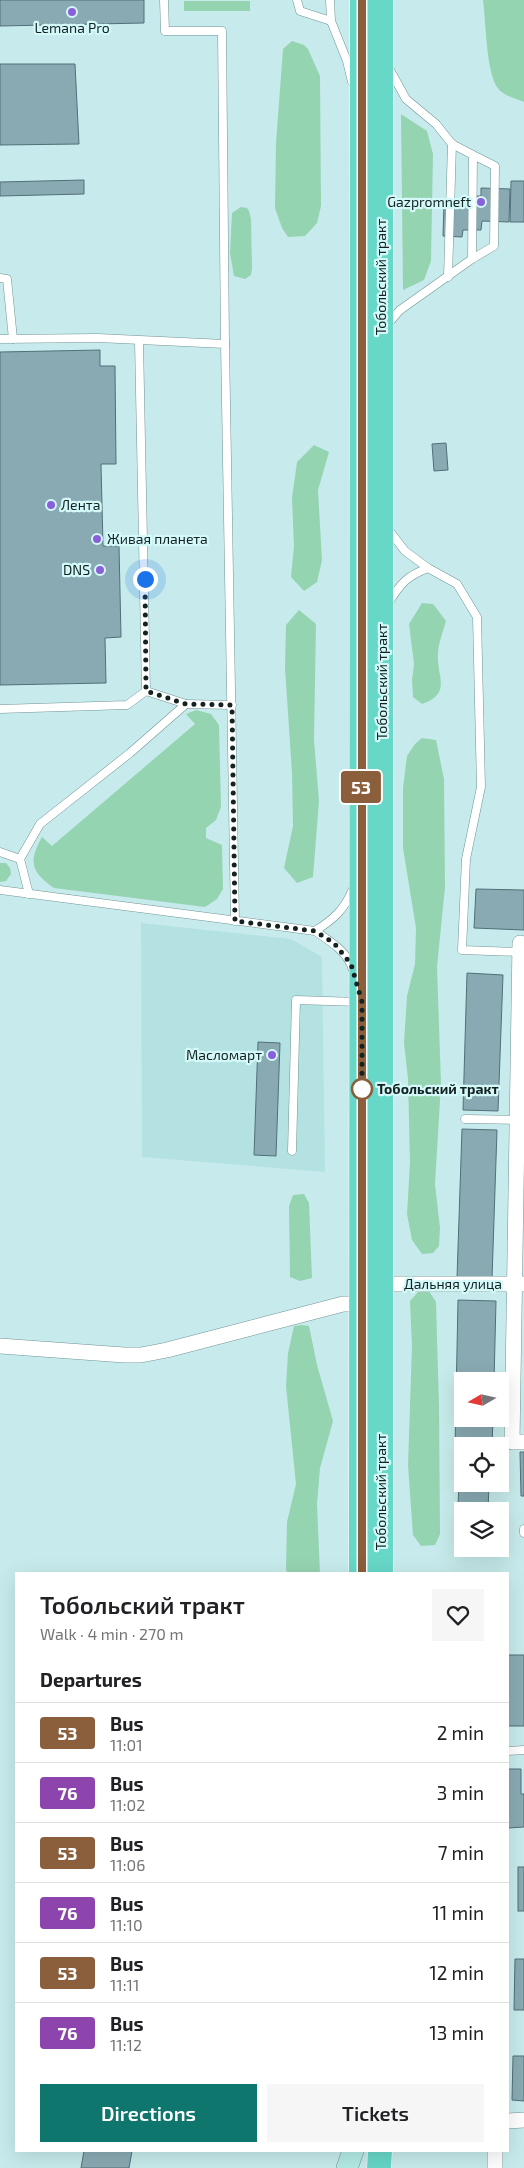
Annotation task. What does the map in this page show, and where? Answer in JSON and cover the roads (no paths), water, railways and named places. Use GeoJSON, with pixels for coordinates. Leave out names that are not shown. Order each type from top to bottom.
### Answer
{"type":"FeatureCollection","features":[{"type":"Feature","properties":{"kind":"main road","name":"Тобольский тракт"},"geometry":{"type":"LineString","coordinates":[[362,0],[362,1572]]}},
{"type":"Feature","properties":{"kind":"main road","name":"Тобольский тракт"},"geometry":{"type":"LineString","coordinates":[[381,0],[381,1572]]}},
{"type":"Feature","properties":{"kind":"main road"},"geometry":{"type":"LineString","coordinates":[[347,2168],[353,2152]]}},
{"type":"Feature","properties":{"kind":"main road"},"geometry":{"type":"LineString","coordinates":[[363,2152],[364,2168]]}},
{"type":"Feature","properties":{"kind":"main road"},"geometry":{"type":"LineString","coordinates":[[379,2168],[380,2152]]}},
{"type":"Feature","properties":{"kind":"street"},"geometry":{"type":"LineString","coordinates":[[522,948],[519,1284],[512,1442],[524,1442]]}},
{"type":"Feature","properties":{"kind":"street","name":"Дальняя улица"},"geometry":{"type":"LineString","coordinates":[[382,1284],[519,1284]]}},
{"type":"Feature","properties":{"kind":"street"},"geometry":{"type":"LineString","coordinates":[[0,1346],[141,1355],[167,1350],[343,1304],[362,1304]]}},
{"type":"Feature","properties":{"kind":"street"},"geometry":{"type":"LineString","coordinates":[[509,2121],[524,2120]]}},
{"type":"Feature","properties":{"kind":"street"},"geometry":{"type":"LineString","coordinates":[[495,2152],[495,2168]]}},
{"type":"Feature","properties":{"kind":"lane"},"geometry":{"type":"LineString","coordinates":[[164,0],[165,31],[222,31],[225,344],[235,921]]}},
{"type":"Feature","properties":{"kind":"lane"},"geometry":{"type":"LineString","coordinates":[[297,0],[300,11],[331,21]]}},
{"type":"Feature","properties":{"kind":"lane"},"geometry":{"type":"LineString","coordinates":[[330,0],[331,21],[347,61],[363,123]]}},
{"type":"Feature","properties":{"kind":"lane"},"geometry":{"type":"LineString","coordinates":[[381,50],[394,82],[406,99],[436,124],[452,144],[495,166],[494,246],[472,259],[400,310],[386,326],[381,338]]}},
{"type":"Feature","properties":{"kind":"lane"},"geometry":{"type":"LineString","coordinates":[[448,277],[452,144]]}},
{"type":"Feature","properties":{"kind":"lane"},"geometry":{"type":"LineString","coordinates":[[472,259],[473,154]]}},
{"type":"Feature","properties":{"kind":"lane"},"geometry":{"type":"LineString","coordinates":[[0,278],[7,279],[13,339]]}},
{"type":"Feature","properties":{"kind":"lane"},"geometry":{"type":"LineString","coordinates":[[0,339],[98,338],[225,344]]}},
{"type":"Feature","properties":{"kind":"lane"},"geometry":{"type":"LineString","coordinates":[[139,341],[146,691]]}},
{"type":"Feature","properties":{"kind":"lane"},"geometry":{"type":"LineString","coordinates":[[382,518],[393,538],[405,551],[428,568],[457,584],[477,617],[480,787],[466,859],[462,950],[522,948]]}},
{"type":"Feature","properties":{"kind":"lane"},"geometry":{"type":"LineString","coordinates":[[382,612],[398,586],[411,575],[428,568]]}},
{"type":"Feature","properties":{"kind":"lane"},"geometry":{"type":"LineString","coordinates":[[146,691],[186,704],[232,705]]}},
{"type":"Feature","properties":{"kind":"lane"},"geometry":{"type":"LineString","coordinates":[[0,709],[126,705],[146,691]]}},
{"type":"Feature","properties":{"kind":"lane"},"geometry":{"type":"LineString","coordinates":[[29,894],[20,860],[40,824],[130,753],[186,704]]}},
{"type":"Feature","properties":{"kind":"lane"},"geometry":{"type":"LineString","coordinates":[[0,852],[20,860]]}},
{"type":"Feature","properties":{"kind":"lane"},"geometry":{"type":"LineString","coordinates":[[315,931],[335,918],[349,899],[361,867]]}},
{"type":"Feature","properties":{"kind":"lane"},"geometry":{"type":"LineString","coordinates":[[0,890],[315,931],[334,943],[351,964],[362,1002],[296,1000],[292,1151]]}},
{"type":"Feature","properties":{"kind":"lane"},"geometry":{"type":"LineString","coordinates":[[465,1119],[520,1120]]}},
{"type":"Feature","properties":{"kind":"lane"},"geometry":{"type":"LineString","coordinates":[[524,1529],[524,1534]]}},
{"type":"Feature","properties":{"kind":"lane"},"geometry":{"type":"LineString","coordinates":[[509,1751],[524,1750]]}},
{"type":"Feature","properties":{"kind":"place","name":"Lemana Pro"},"geometry":{"type":"Point","coordinates":[72,12]}},
{"type":"Feature","properties":{"kind":"place","name":"Gazpromneft"},"geometry":{"type":"Point","coordinates":[481,202]}},
{"type":"Feature","properties":{"kind":"place","name":"Лента"},"geometry":{"type":"Point","coordinates":[51,505]}},
{"type":"Feature","properties":{"kind":"place","name":"Живая планета"},"geometry":{"type":"Point","coordinates":[97,539]}},
{"type":"Feature","properties":{"kind":"place","name":"DNS"},"geometry":{"type":"Point","coordinates":[100,570]}},
{"type":"Feature","properties":{"kind":"place","name":"Масломарт"},"geometry":{"type":"Point","coordinates":[272,1055]}},
{"type":"Feature","properties":{"kind":"place","name":"Тобольский тракт"},"geometry":{"type":"Point","coordinates":[362,1089]}}]}
